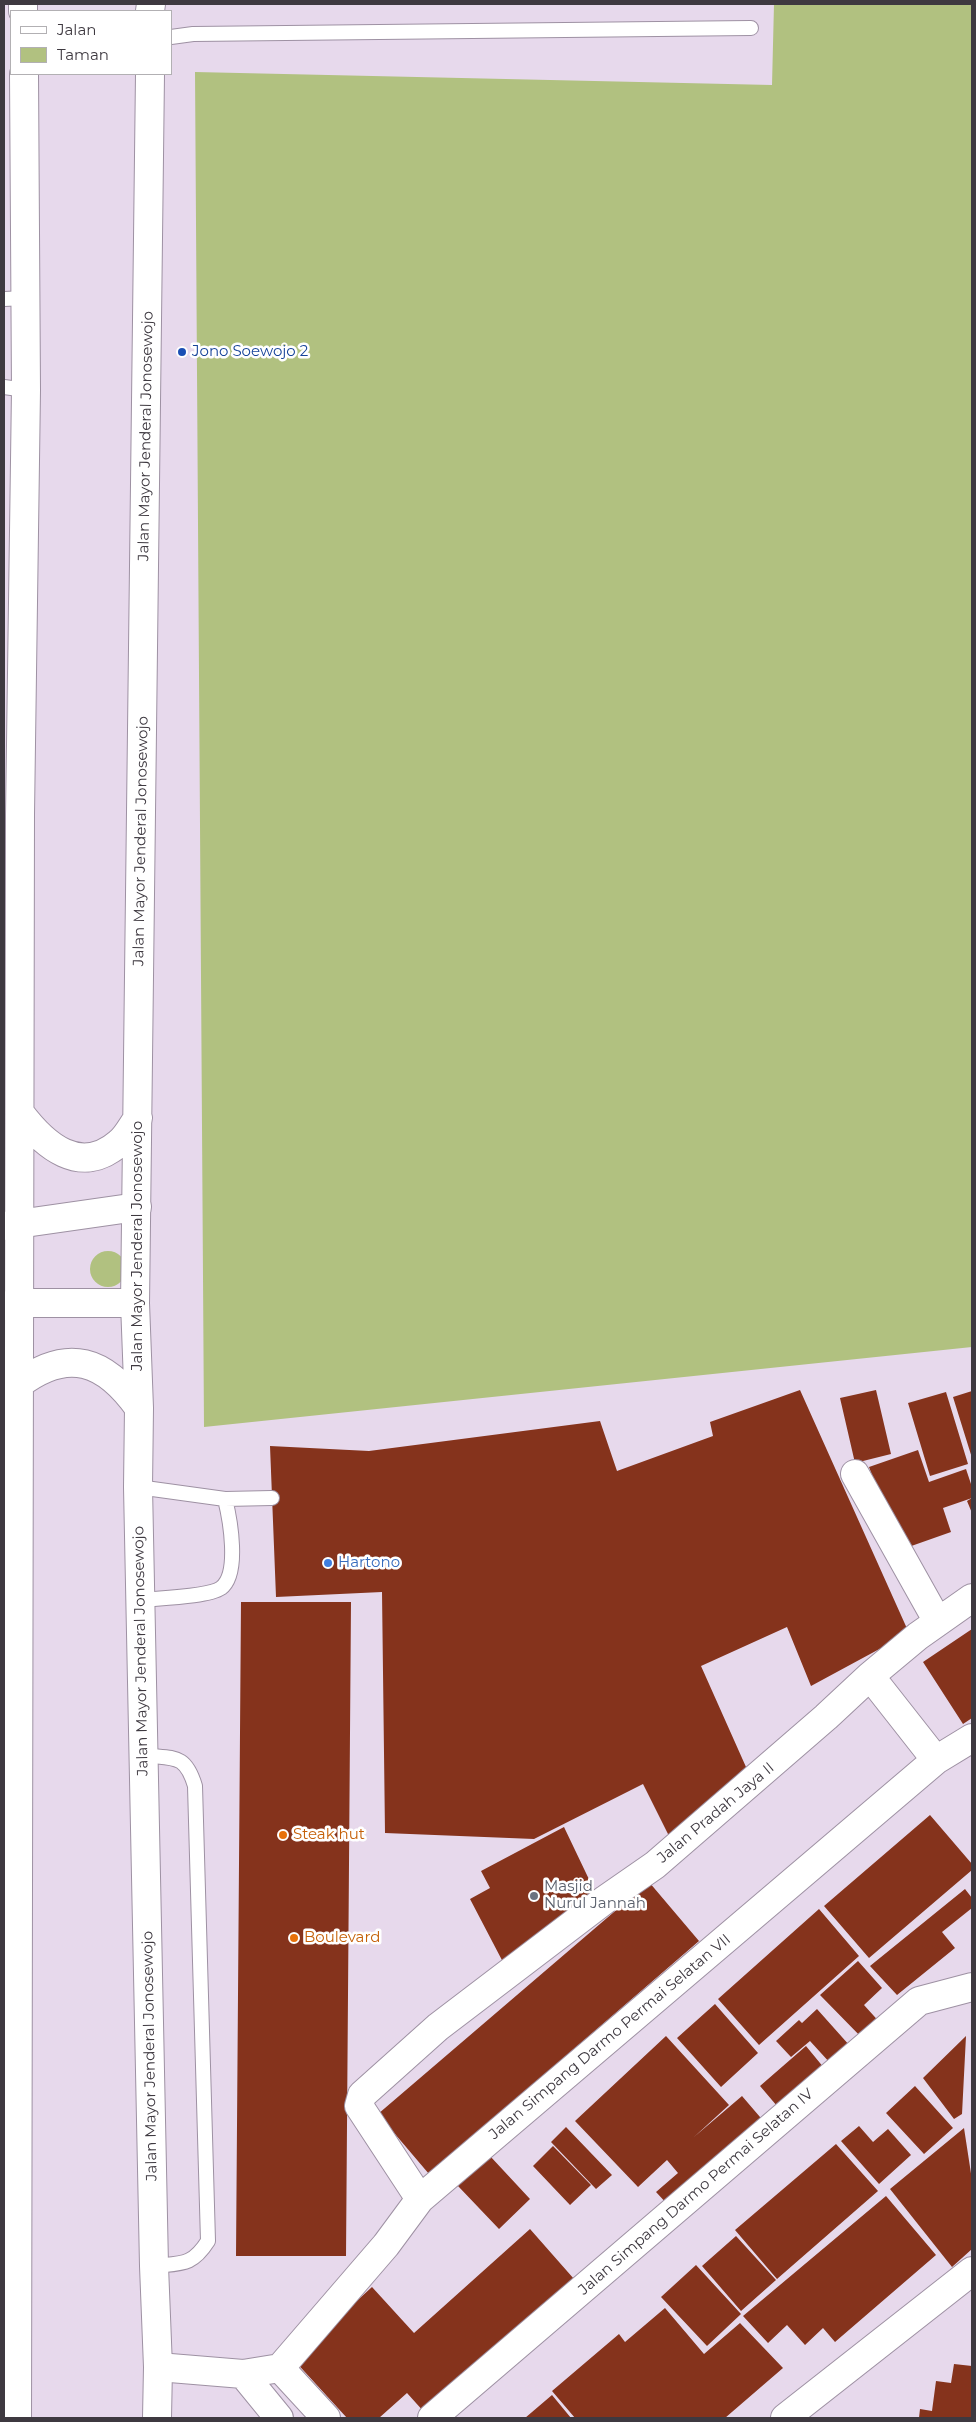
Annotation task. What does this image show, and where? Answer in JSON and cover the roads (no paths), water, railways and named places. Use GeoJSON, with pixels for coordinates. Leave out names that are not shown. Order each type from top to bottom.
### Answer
{"type":"FeatureCollection","features":[{"type":"Feature","properties":{"kind":"main road"},"geometry":{"type":"LineString","coordinates":[[16,2418],[10,2369],[11,2011],[18,1384],[11,1305],[12,1224],[20,1112],[12,814],[15,299],[24,75]]}},
{"type":"Feature","properties":{"kind":"main road","name":"Jalan Mayor Jenderal Jonosewojo"},"geometry":{"type":"LineString","coordinates":[[150,75],[135,1303],[139,1408],[138,1488],[154,2266],[158,2367],[157,2418]]}},
{"type":"Feature","properties":{"kind":"main road"},"geometry":{"type":"LineString","coordinates":[[20,1112],[35,1134],[50,1146],[72,1156],[86,1157],[104,1153],[120,1143],[138,1118]]}},
{"type":"Feature","properties":{"kind":"main road"},"geometry":{"type":"LineString","coordinates":[[12,1224],[137,1207]]}},
{"type":"Feature","properties":{"kind":"main road"},"geometry":{"type":"LineString","coordinates":[[11,1305],[135,1303]]}},
{"type":"Feature","properties":{"kind":"main road"},"geometry":{"type":"LineString","coordinates":[[18,1384],[42,1370],[59,1363],[78,1361],[97,1367],[109,1374],[126,1389],[139,1408]]}},
{"type":"Feature","properties":{"kind":"main road"},"geometry":{"type":"LineString","coordinates":[[855,1474],[938,1622]]}},
{"type":"Feature","properties":{"kind":"main road","name":"Jalan Pradah Jaya II"},"geometry":{"type":"LineString","coordinates":[[420,2199],[359,2106],[362,2096],[438,2027],[606,1899],[655,1865],[783,1756],[870,1676],[938,1622],[972,1598]]}},
{"type":"Feature","properties":{"kind":"main road"},"geometry":{"type":"LineString","coordinates":[[870,1676],[936,1760]]}},
{"type":"Feature","properties":{"kind":"main road","name":"Jalan Simpang Darmo Permai Selatan VII"},"geometry":{"type":"LineString","coordinates":[[280,2368],[386,2245],[420,2199],[936,1760],[972,1738]]}},
{"type":"Feature","properties":{"kind":"main road","name":"Jalan Simpang Darmo Permai Selatan IV"},"geometry":{"type":"LineString","coordinates":[[432,2418],[919,2001],[972,1987]]}},
{"type":"Feature","properties":{"kind":"main road"},"geometry":{"type":"LineString","coordinates":[[785,2418],[972,2271]]}},
{"type":"Feature","properties":{"kind":"main road"},"geometry":{"type":"LineString","coordinates":[[158,2367],[243,2374],[280,2368],[326,2418]]}},
{"type":"Feature","properties":{"kind":"main road"},"geometry":{"type":"LineString","coordinates":[[243,2374],[279,2418]]}},
{"type":"Feature","properties":{"kind":"lane"},"geometry":{"type":"LineString","coordinates":[[172,37],[193,34],[751,28]]}},
{"type":"Feature","properties":{"kind":"lane"},"geometry":{"type":"LineString","coordinates":[[138,1488],[225,1499],[272,1498]]}},
{"type":"Feature","properties":{"kind":"lane"},"geometry":{"type":"LineString","coordinates":[[140,1600],[210,1592],[222,1588],[232,1573],[230,1522],[225,1499]]}},
{"type":"Feature","properties":{"kind":"lane"},"geometry":{"type":"LineString","coordinates":[[144,1755],[180,1759],[190,1770],[195,1786],[208,2240],[200,2254],[188,2262],[154,2266]]}},
{"type":"Feature","properties":{"kind":"place","name":"Jono Soewojo 2"},"geometry":{"type":"Point","coordinates":[182,352]}},
{"type":"Feature","properties":{"kind":"place","name":"Hartono"},"geometry":{"type":"Point","coordinates":[328,1563]}},
{"type":"Feature","properties":{"kind":"place","name":"Steak hut"},"geometry":{"type":"Point","coordinates":[283,1835]}},
{"type":"Feature","properties":{"kind":"place","name":"Masjid Nurul Jannah"},"geometry":{"type":"Point","coordinates":[534,1896]}},
{"type":"Feature","properties":{"kind":"place","name":"Boulevard"},"geometry":{"type":"Point","coordinates":[294,1938]}}]}
